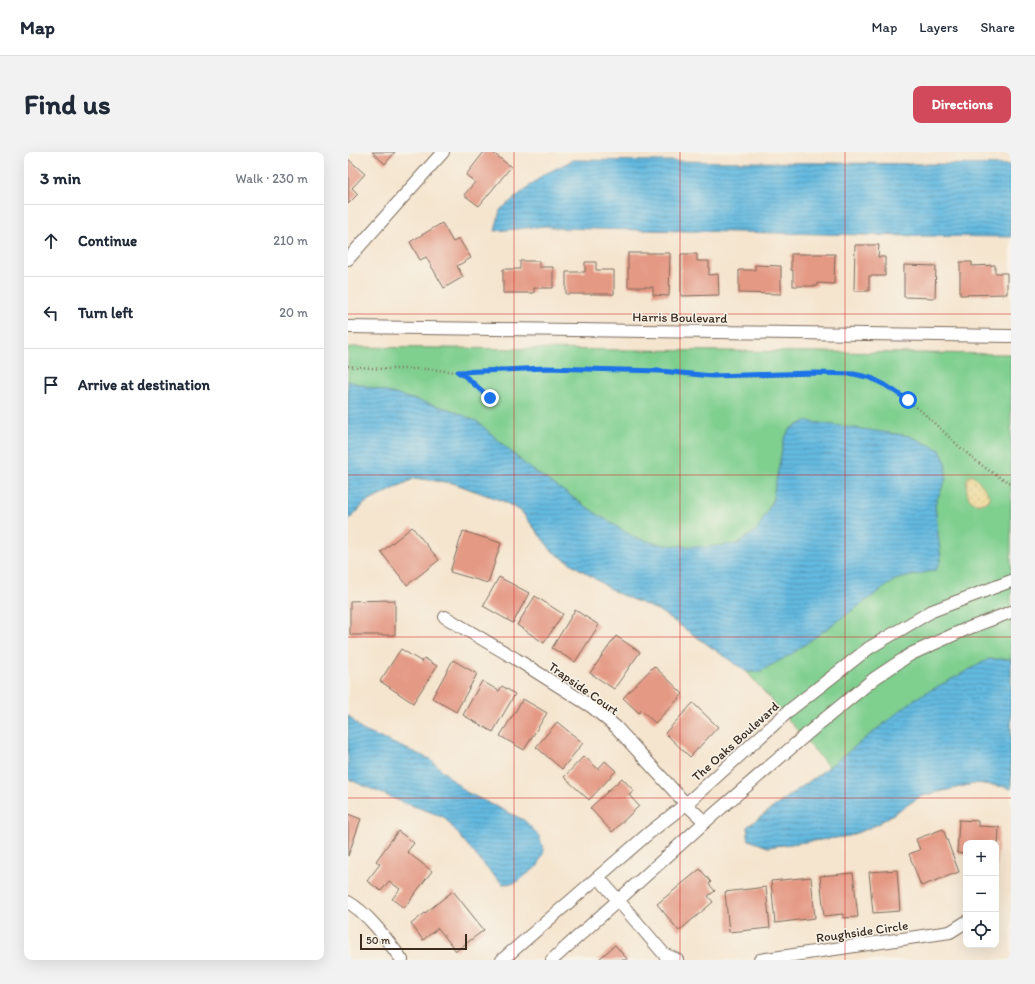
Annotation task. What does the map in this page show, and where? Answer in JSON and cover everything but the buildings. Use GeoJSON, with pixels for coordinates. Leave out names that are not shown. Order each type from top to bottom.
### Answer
{"type":"FeatureCollection","features":[{"type":"Feature","properties":{"kind":"street"},"geometry":{"type":"LineString","coordinates":[[348,259],[443,152]]}},
{"type":"Feature","properties":{"kind":"street","name":"Harris Boulevard"},"geometry":{"type":"LineString","coordinates":[[348,327],[1011,336]]}},
{"type":"Feature","properties":{"kind":"street","name":"The Oaks Boulevard"},"geometry":{"type":"LineString","coordinates":[[502,960],[686,804],[791,709],[869,648],[932,611],[1011,581]]}},
{"type":"Feature","properties":{"kind":"street"},"geometry":{"type":"LineString","coordinates":[[552,960],[705,822],[821,722],[875,678],[911,654],[964,630],[1011,612]]}},
{"type":"Feature","properties":{"kind":"street","name":"Trapside Court"},"geometry":{"type":"LineString","coordinates":[[445,617],[516,659],[592,707],[616,728],[686,804],[705,822]]}},
{"type":"Feature","properties":{"kind":"street"},"geometry":{"type":"LineString","coordinates":[[599,878],[664,954],[677,960]]}},
{"type":"Feature","properties":{"kind":"street"},"geometry":{"type":"LineString","coordinates":[[348,902],[377,928],[402,960]]}},
{"type":"Feature","properties":{"kind":"street","name":"Roughside Circle"},"geometry":{"type":"LineString","coordinates":[[760,960],[950,932],[963,924]]}},
{"type":"Feature","properties":{"kind":"path"},"geometry":{"type":"LineString","coordinates":[[348,366],[383,369],[446,370],[458,372],[545,368],[661,371],[712,376],[813,373],[854,374],[871,378],[898,393],[919,409],[970,456],[996,476],[1011,483]]}},
{"type":"Feature","properties":{"kind":"path"},"geometry":{"type":"LineString","coordinates":[[458,372],[466,377],[495,404]]}},
{"type":"Feature","properties":{"kind":"green space"},"geometry":{"type":"Polygon","coordinates":[[[348,347],[1011,354],[1011,789],[977,783],[921,796],[876,825],[849,836],[768,847],[749,840],[747,827],[829,767],[747,672],[658,610],[617,593],[552,551],[521,511],[503,501],[453,483],[415,478],[365,503],[348,521],[348,347]]]}},
{"type":"Feature","properties":{"kind":"sand"},"geometry":{"type":"Polygon","coordinates":[[[973,475],[983,486],[989,496],[990,498],[987,502],[976,503],[972,502],[970,499],[967,490],[967,479],[969,476],[973,475]]]}},
{"type":"Feature","properties":{"kind":"water"},"geometry":{"type":"Polygon","coordinates":[[[573,160],[1011,165],[1011,237],[556,228],[546,226],[495,231],[500,210],[543,175],[573,160]]]}},
{"type":"Feature","properties":{"kind":"water"},"geometry":{"type":"Polygon","coordinates":[[[348,381],[452,410],[478,422],[527,466],[597,514],[635,538],[664,545],[705,547],[737,544],[757,530],[772,502],[784,439],[790,429],[806,421],[910,436],[940,450],[946,463],[946,479],[935,504],[941,560],[936,570],[895,580],[793,653],[759,672],[747,672],[658,610],[617,593],[552,551],[521,511],[503,501],[453,483],[415,478],[365,503],[348,521],[348,381]]]}},
{"type":"Feature","properties":{"kind":"water"},"geometry":{"type":"Polygon","coordinates":[[[989,659],[1011,659],[1011,789],[977,783],[921,796],[876,825],[849,836],[768,847],[749,840],[747,827],[829,767],[916,698],[989,659]]]}},
{"type":"Feature","properties":{"kind":"water"},"geometry":{"type":"Polygon","coordinates":[[[348,715],[362,730],[430,759],[466,792],[524,820],[539,836],[544,851],[538,866],[515,883],[503,884],[490,872],[444,817],[402,802],[348,779],[348,715]]]}},
{"type":"Feature","properties":{"kind":"route"},"geometry":{"type":"LineString","coordinates":[[490,398],[458,372],[545,368],[661,371],[712,376],[793,375],[813,373],[854,374],[871,378],[908,400]]}}]}
